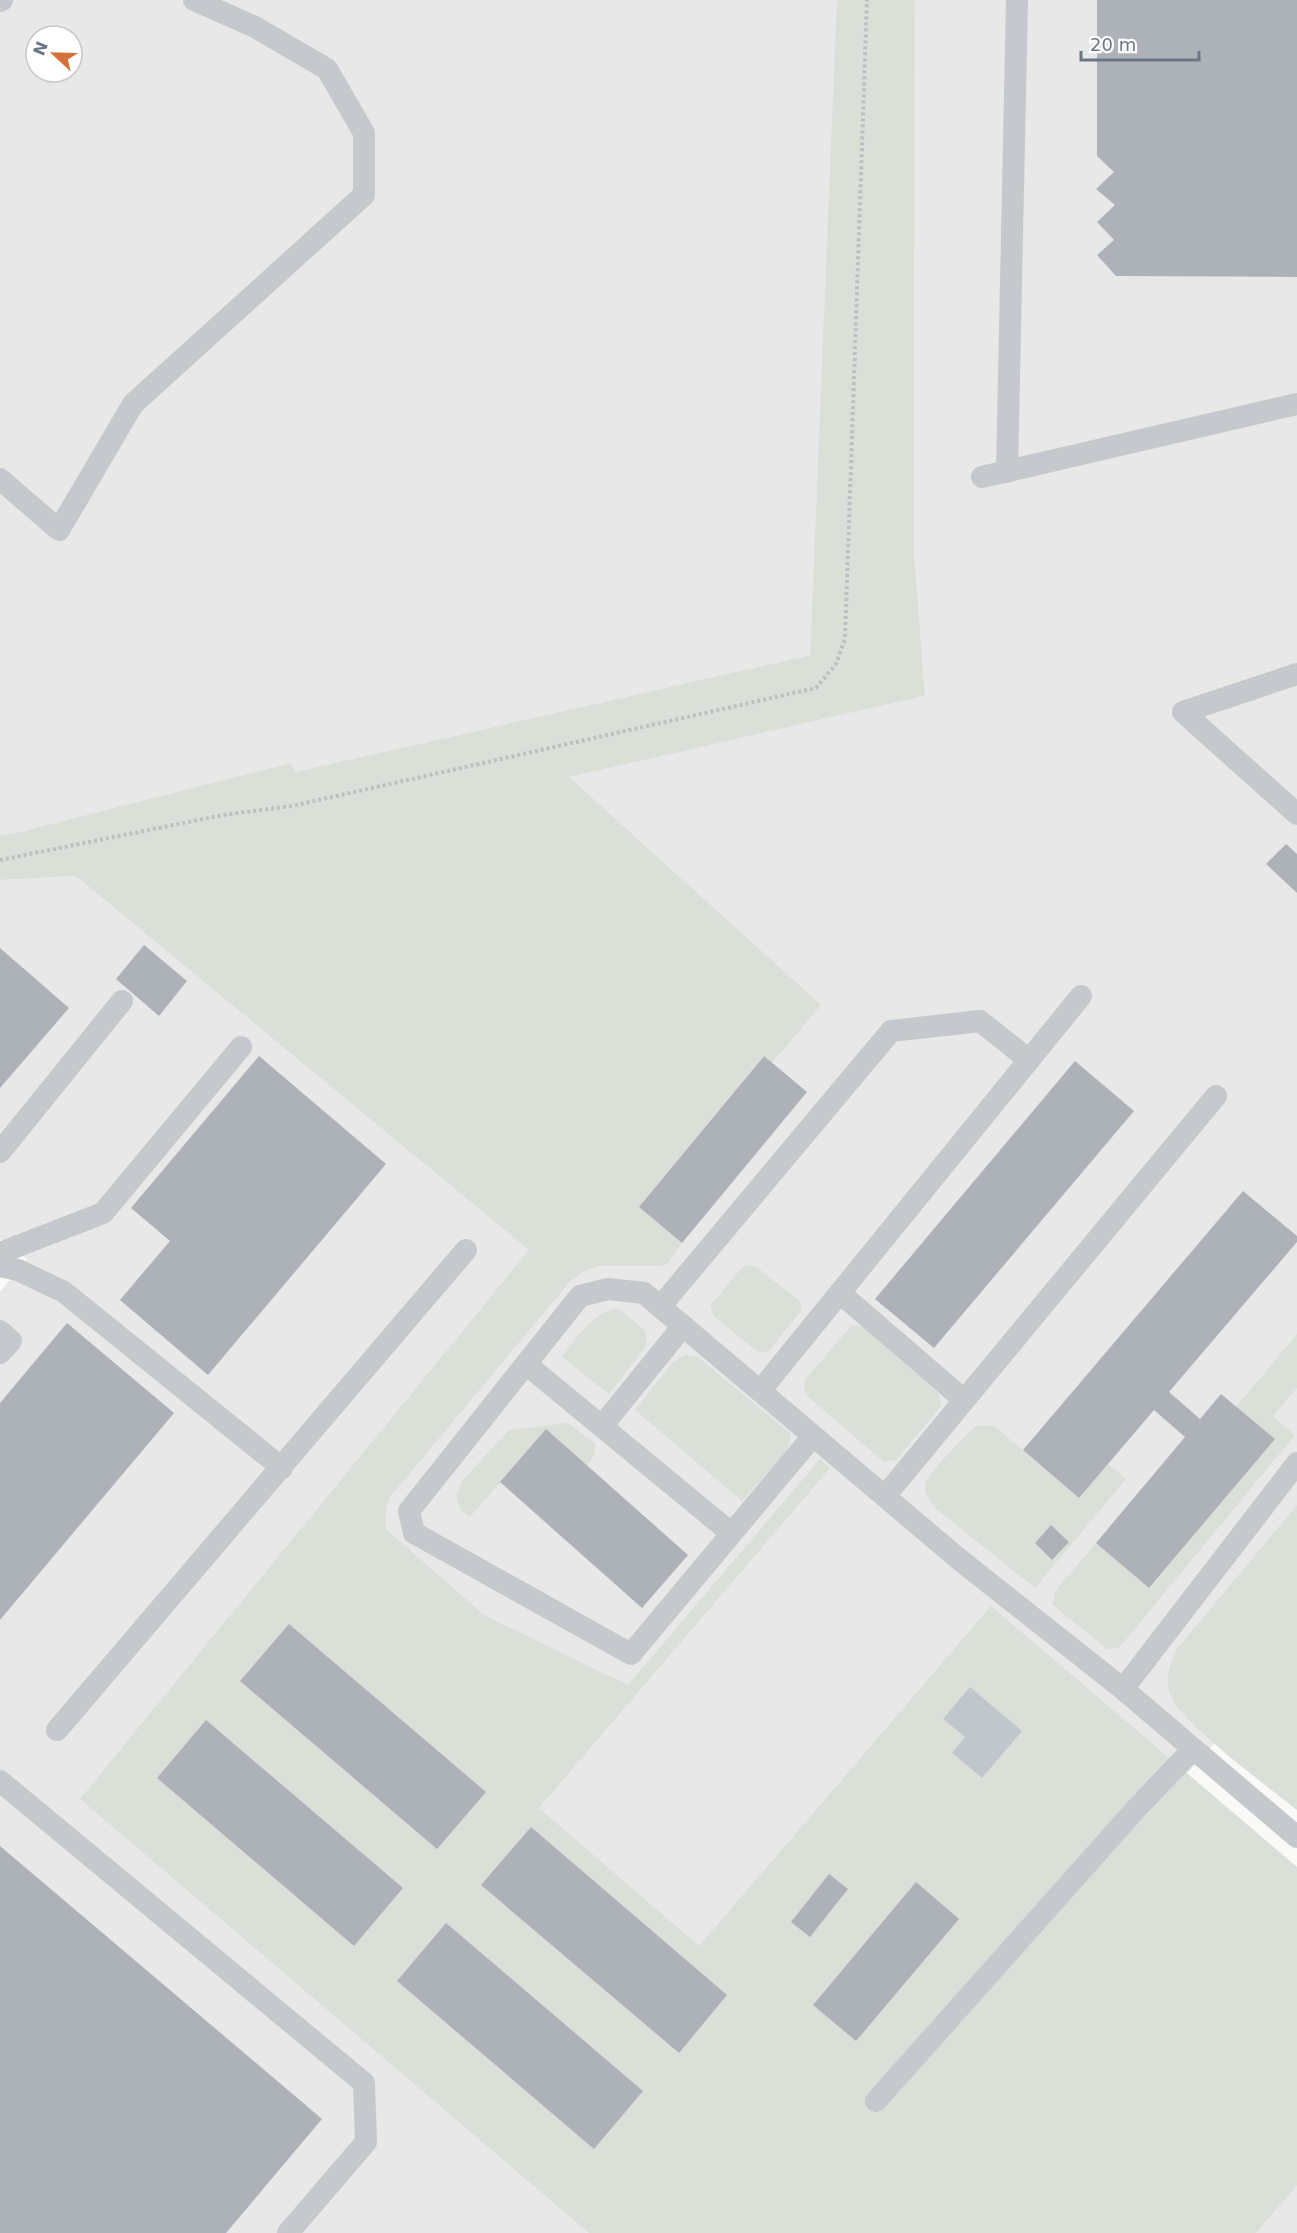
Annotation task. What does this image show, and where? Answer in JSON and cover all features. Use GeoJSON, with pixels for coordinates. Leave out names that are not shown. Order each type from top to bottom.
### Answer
{"type":"FeatureCollection","features":[{"type":"Feature","properties":{"kind":"lane"},"geometry":{"type":"LineString","coordinates":[[0,479],[59,530],[133,404],[364,195],[363,133],[327,69],[255,27],[194,0]]}},
{"type":"Feature","properties":{"kind":"lane"},"geometry":{"type":"LineString","coordinates":[[1007,472],[1017,0]]}},
{"type":"Feature","properties":{"kind":"lane"},"geometry":{"type":"LineString","coordinates":[[982,477],[1297,404]]}},
{"type":"Feature","properties":{"kind":"lane"},"geometry":{"type":"LineString","coordinates":[[1297,674],[1183,712],[1297,814]]}},
{"type":"Feature","properties":{"kind":"lane"},"geometry":{"type":"LineString","coordinates":[[760,1391],[1081,996]]}},
{"type":"Feature","properties":{"kind":"lane"},"geometry":{"type":"LineString","coordinates":[[0,1152],[122,1001]]}},
{"type":"Feature","properties":{"kind":"lane"},"geometry":{"type":"LineString","coordinates":[[660,1307],[891,1031],[980,1021],[1029,1060]]}},
{"type":"Feature","properties":{"kind":"lane"},"geometry":{"type":"LineString","coordinates":[[0,1253],[103,1214],[242,1047]]}},
{"type":"Feature","properties":{"kind":"lane"},"geometry":{"type":"LineString","coordinates":[[885,1496],[1216,1096]]}},
{"type":"Feature","properties":{"kind":"lane"},"geometry":{"type":"LineString","coordinates":[[57,1730],[466,1250]]}},
{"type":"Feature","properties":{"kind":"lane"},"geometry":{"type":"LineString","coordinates":[[0,1266],[18,1270],[64,1292],[282,1468]]}},
{"type":"Feature","properties":{"kind":"lane"},"geometry":{"type":"LineString","coordinates":[[813,1436],[630,1654],[414,1533],[409,1511],[580,1296],[608,1289],[644,1293],[960,1560],[1123,1689],[1297,1837]]}},
{"type":"Feature","properties":{"kind":"lane"},"geometry":{"type":"LineString","coordinates":[[840,1293],[964,1400]]}},
{"type":"Feature","properties":{"kind":"lane"},"geometry":{"type":"LineString","coordinates":[[602,1426],[683,1326]]}},
{"type":"Feature","properties":{"kind":"lane"},"geometry":{"type":"LineString","coordinates":[[0,1331],[11,1341],[0,1353]]}},
{"type":"Feature","properties":{"kind":"lane"},"geometry":{"type":"LineString","coordinates":[[526,1364],[731,1533]]}},
{"type":"Feature","properties":{"kind":"lane"},"geometry":{"type":"LineString","coordinates":[[1123,1689],[1297,1463]]}},
{"type":"Feature","properties":{"kind":"lane"},"geometry":{"type":"LineString","coordinates":[[876,2101],[1135,1810],[1193,1749]]}},
{"type":"Feature","properties":{"kind":"lane"},"geometry":{"type":"LineString","coordinates":[[0,1781],[364,2083],[366,2142],[288,2233]]}},
{"type":"Feature","properties":{"kind":"path"},"geometry":{"type":"LineString","coordinates":[[0,860],[223,815],[292,806],[816,688],[836,664],[845,639],[867,0]]}},
{"type":"Feature","properties":{"kind":"shaded area"},"geometry":{"type":"Polygon","coordinates":[[[0,0],[838,0],[810,655],[295,772],[291,764],[0,835],[0,0]]]}},
{"type":"Feature","properties":{"kind":"shaded area"},"geometry":{"type":"Polygon","coordinates":[[[837,0],[915,0],[914,550],[925,696],[569,777],[821,1005],[772,1063],[763,1056],[639,1207],[682,1243],[667,1264],[598,1266],[582,1272],[568,1284],[390,1497],[387,1505],[386,1525],[387,1530],[484,1615],[628,1685],[820,1459],[830,1468],[539,1808],[699,1946],[991,1606],[1297,1867],[1297,2186],[1256,2233],[589,2233],[80,1799],[529,1250],[76,876],[0,880],[0,835],[291,763],[295,772],[810,655],[837,0]]]}},
{"type":"Feature","properties":{"kind":"shaded area"},"geometry":{"type":"Polygon","coordinates":[[[915,0],[1297,0],[1297,1639],[1215,1743],[1188,1772],[715,2233],[0,2233],[0,1292],[27,1259],[0,1239],[0,880],[76,876],[285,841],[925,696],[914,550],[915,0]]]}},
{"type":"Feature","properties":{"kind":"shaded area"},"geometry":{"type":"Polygon","coordinates":[[[744,1265],[755,1266],[800,1301],[801,1311],[769,1351],[759,1353],[714,1316],[710,1306],[744,1265]]]}},
{"type":"Feature","properties":{"kind":"shaded area"},"geometry":{"type":"Polygon","coordinates":[[[618,1308],[646,1331],[647,1345],[609,1394],[562,1357],[593,1320],[618,1308]]]}},
{"type":"Feature","properties":{"kind":"shaded area"},"geometry":{"type":"Polygon","coordinates":[[[852,1325],[863,1327],[939,1394],[941,1406],[896,1460],[884,1462],[805,1394],[804,1381],[852,1325]]]}},
{"type":"Feature","properties":{"kind":"shaded area"},"geometry":{"type":"Polygon","coordinates":[[[1297,1334],[1297,1388],[1273,1416],[1295,1435],[1119,1648],[1107,1649],[1053,1605],[1055,1591],[1096,1543],[1150,1588],[1274,1439],[1236,1407],[1297,1334]]]}},
{"type":"Feature","properties":{"kind":"shaded area"},"geometry":{"type":"Polygon","coordinates":[[[684,1355],[698,1357],[791,1434],[788,1450],[742,1501],[635,1410],[673,1362],[684,1355]]]}},
{"type":"Feature","properties":{"kind":"shaded area"},"geometry":{"type":"Polygon","coordinates":[[[568,1423],[595,1443],[595,1453],[587,1466],[546,1430],[470,1517],[459,1508],[456,1495],[462,1481],[509,1430],[568,1423]]]}},
{"type":"Feature","properties":{"kind":"shaded area"},"geometry":{"type":"Polygon","coordinates":[[[976,1426],[994,1426],[1079,1498],[1108,1464],[1126,1479],[1035,1588],[935,1508],[926,1493],[926,1482],[934,1470],[976,1426]]]}},
{"type":"Feature","properties":{"kind":"shaded area"},"geometry":{"type":"Polygon","coordinates":[[[1297,1505],[1297,1810],[1190,1721],[1170,1694],[1168,1677],[1177,1649],[1297,1505]]]}},
{"type":"Feature","properties":{"kind":"shaded area"},"geometry":{"type":"Polygon","coordinates":[[[970,1687],[1022,1731],[982,1778],[952,1753],[965,1737],[943,1719],[970,1687]]]}},
{"type":"Feature","properties":{"kind":"shaded area"},"geometry":{"type":"Polygon","coordinates":[[[1297,2186],[1297,2233],[1256,2233],[1297,2186]]]}},
{"type":"Feature","properties":{"kind":"building"},"geometry":{"type":"Polygon","coordinates":[[[1097,0],[1297,0],[1297,277],[1116,276],[1097,255],[1114,240],[1097,222],[1115,205],[1096,189],[1114,172],[1097,156],[1097,0]]]}},
{"type":"Feature","properties":{"kind":"building"},"geometry":{"type":"Polygon","coordinates":[[[1286,844],[1297,854],[1297,893],[1266,864],[1286,844]]]}},
{"type":"Feature","properties":{"kind":"building"},"geometry":{"type":"Polygon","coordinates":[[[144,945],[187,981],[159,1016],[116,979],[144,945]]]}},
{"type":"Feature","properties":{"kind":"building"},"geometry":{"type":"Polygon","coordinates":[[[0,948],[69,1008],[0,1088],[0,948]]]}},
{"type":"Feature","properties":{"kind":"building"},"geometry":{"type":"Polygon","coordinates":[[[259,1056],[386,1164],[208,1375],[120,1300],[170,1241],[131,1208],[259,1056]]]}},
{"type":"Feature","properties":{"kind":"building"},"geometry":{"type":"Polygon","coordinates":[[[764,1056],[807,1092],[682,1243],[639,1207],[764,1056]]]}},
{"type":"Feature","properties":{"kind":"building"},"geometry":{"type":"Polygon","coordinates":[[[1075,1061],[1134,1111],[934,1348],[875,1299],[1075,1061]]]}},
{"type":"Feature","properties":{"kind":"building"},"geometry":{"type":"Polygon","coordinates":[[[1243,1191],[1297,1236],[1297,1242],[1169,1392],[1200,1419],[1221,1394],[1275,1439],[1149,1588],[1096,1543],[1185,1437],[1154,1410],[1079,1498],[1023,1450],[1243,1191]]]}},
{"type":"Feature","properties":{"kind":"building"},"geometry":{"type":"Polygon","coordinates":[[[67,1323],[174,1413],[0,1620],[0,1403],[67,1323]]]}},
{"type":"Feature","properties":{"kind":"building"},"geometry":{"type":"Polygon","coordinates":[[[546,1429],[688,1555],[642,1608],[500,1482],[546,1429]]]}},
{"type":"Feature","properties":{"kind":"building"},"geometry":{"type":"Polygon","coordinates":[[[1051,1525],[1069,1542],[1052,1560],[1035,1543],[1051,1525]]]}},
{"type":"Feature","properties":{"kind":"building"},"geometry":{"type":"Polygon","coordinates":[[[289,1624],[486,1792],[437,1849],[240,1681],[289,1624]]]}},
{"type":"Feature","properties":{"kind":"building"},"geometry":{"type":"Polygon","coordinates":[[[206,1720],[403,1888],[354,1946],[157,1778],[206,1720]]]}},
{"type":"Feature","properties":{"kind":"building"},"geometry":{"type":"Polygon","coordinates":[[[531,1827],[727,1995],[679,2053],[481,1885],[531,1827]]]}},
{"type":"Feature","properties":{"kind":"building"},"geometry":{"type":"Polygon","coordinates":[[[0,1846],[322,2119],[226,2233],[0,2233],[0,1846]]]}},
{"type":"Feature","properties":{"kind":"building"},"geometry":{"type":"Polygon","coordinates":[[[829,1874],[848,1889],[810,1937],[791,1922],[829,1874]]]}},
{"type":"Feature","properties":{"kind":"building"},"geometry":{"type":"Polygon","coordinates":[[[916,1882],[959,1919],[856,2041],[813,2005],[916,1882]]]}},
{"type":"Feature","properties":{"kind":"building"},"geometry":{"type":"Polygon","coordinates":[[[446,1923],[643,2091],[594,2149],[397,1981],[446,1923]]]}}]}
